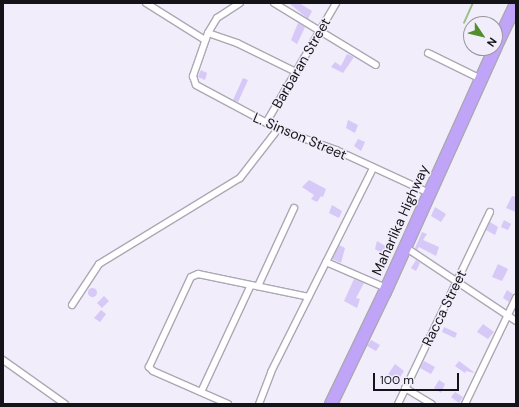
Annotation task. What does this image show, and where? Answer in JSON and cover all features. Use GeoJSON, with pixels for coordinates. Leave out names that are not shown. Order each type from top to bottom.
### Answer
{"type":"FeatureCollection","features":[{"type":"Feature","properties":{"kind":"highway","name":"Maharlika Highway"},"geometry":{"type":"LineString","coordinates":[[503,31],[516,4]]}},
{"type":"Feature","properties":{"kind":"highway","name":"Maharlika Highway"},"geometry":{"type":"LineString","coordinates":[[331,404],[405,247],[491,56]]}},
{"type":"Feature","properties":{"kind":"street"},"geometry":{"type":"LineString","coordinates":[[146,3],[205,40],[217,18],[240,3]]}},
{"type":"Feature","properties":{"kind":"street"},"geometry":{"type":"LineString","coordinates":[[274,3],[376,65]]}},
{"type":"Feature","properties":{"kind":"street","name":"Barbaran Street"},"geometry":{"type":"LineString","coordinates":[[266,123],[336,3]]}},
{"type":"Feature","properties":{"kind":"street"},"geometry":{"type":"LineString","coordinates":[[208,33],[237,43],[296,72]]}},
{"type":"Feature","properties":{"kind":"street","name":"L. Sinson Street"},"geometry":{"type":"LineString","coordinates":[[205,40],[192,80],[203,91],[278,129],[336,150],[429,193]]}},
{"type":"Feature","properties":{"kind":"street"},"geometry":{"type":"LineString","coordinates":[[428,53],[481,79]]}},
{"type":"Feature","properties":{"kind":"street"},"geometry":{"type":"LineString","coordinates":[[72,305],[100,264],[240,178],[278,129]]}},
{"type":"Feature","properties":{"kind":"street"},"geometry":{"type":"LineString","coordinates":[[259,404],[271,372],[373,168]]}},
{"type":"Feature","properties":{"kind":"street"},"geometry":{"type":"LineString","coordinates":[[258,286],[294,208]]}},
{"type":"Feature","properties":{"kind":"street","name":"Racca Street"},"geometry":{"type":"LineString","coordinates":[[398,404],[490,212]]}},
{"type":"Feature","properties":{"kind":"street"},"geometry":{"type":"LineString","coordinates":[[405,247],[516,321]]}},
{"type":"Feature","properties":{"kind":"street"},"geometry":{"type":"LineString","coordinates":[[326,262],[386,288]]}},
{"type":"Feature","properties":{"kind":"street"},"geometry":{"type":"LineString","coordinates":[[228,404],[153,371],[149,367],[188,281],[193,275],[198,274],[309,297]]}},
{"type":"Feature","properties":{"kind":"street"},"geometry":{"type":"LineString","coordinates":[[200,392],[251,284]]}},
{"type":"Feature","properties":{"kind":"street"},"geometry":{"type":"LineString","coordinates":[[465,404],[516,298]]}},
{"type":"Feature","properties":{"kind":"street"},"geometry":{"type":"LineString","coordinates":[[3,360],[65,404]]}},
{"type":"Feature","properties":{"kind":"street"},"geometry":{"type":"LineString","coordinates":[[405,388],[432,404]]}},
{"type":"Feature","properties":{"kind":"building"},"geometry":{"type":"Polygon","coordinates":[[[289,3],[299,3],[312,11],[308,19],[289,3]]]}},
{"type":"Feature","properties":{"kind":"building"},"geometry":{"type":"Polygon","coordinates":[[[298,23],[305,27],[297,44],[291,40],[298,23]]]}},
{"type":"Feature","properties":{"kind":"building"},"geometry":{"type":"Polygon","coordinates":[[[347,54],[354,57],[343,73],[331,67],[335,62],[341,66],[347,54]]]}},
{"type":"Feature","properties":{"kind":"building"},"geometry":{"type":"Polygon","coordinates":[[[201,70],[207,73],[205,80],[198,77],[201,70]]]}},
{"type":"Feature","properties":{"kind":"building"},"geometry":{"type":"Polygon","coordinates":[[[243,78],[248,80],[238,102],[233,100],[243,78]]]}},
{"type":"Feature","properties":{"kind":"building"},"geometry":{"type":"Polygon","coordinates":[[[348,120],[358,125],[355,133],[346,128],[348,120]]]}},
{"type":"Feature","properties":{"kind":"building"},"geometry":{"type":"Polygon","coordinates":[[[358,139],[365,142],[361,151],[354,146],[358,139]]]}},
{"type":"Feature","properties":{"kind":"building"},"geometry":{"type":"Polygon","coordinates":[[[309,180],[326,189],[323,197],[321,196],[317,202],[311,199],[314,195],[302,187],[309,180]]]}},
{"type":"Feature","properties":{"kind":"building"},"geometry":{"type":"Polygon","coordinates":[[[512,196],[516,197],[516,212],[506,208],[512,196]]]}},
{"type":"Feature","properties":{"kind":"building"},"geometry":{"type":"Polygon","coordinates":[[[332,205],[342,211],[339,218],[329,213],[332,205]]]}},
{"type":"Feature","properties":{"kind":"building"},"geometry":{"type":"Polygon","coordinates":[[[435,207],[446,214],[441,222],[431,216],[435,207]]]}},
{"type":"Feature","properties":{"kind":"building"},"geometry":{"type":"Polygon","coordinates":[[[504,220],[511,224],[508,230],[501,227],[504,220]]]}},
{"type":"Feature","properties":{"kind":"building"},"geometry":{"type":"Polygon","coordinates":[[[490,222],[498,227],[495,235],[486,230],[490,222]]]}},
{"type":"Feature","properties":{"kind":"building"},"geometry":{"type":"Polygon","coordinates":[[[422,232],[427,234],[423,240],[439,247],[436,256],[419,247],[417,250],[415,248],[422,232]]]}},
{"type":"Feature","properties":{"kind":"building"},"geometry":{"type":"Polygon","coordinates":[[[377,241],[387,247],[383,254],[375,249],[377,241]]]}},
{"type":"Feature","properties":{"kind":"building"},"geometry":{"type":"Polygon","coordinates":[[[339,245],[345,248],[341,263],[332,259],[339,245]]]}},
{"type":"Feature","properties":{"kind":"building"},"geometry":{"type":"Polygon","coordinates":[[[416,260],[420,263],[416,271],[411,268],[416,260]]]}},
{"type":"Feature","properties":{"kind":"building"},"geometry":{"type":"Polygon","coordinates":[[[498,264],[508,269],[502,281],[492,277],[498,264]]]}},
{"type":"Feature","properties":{"kind":"building"},"geometry":{"type":"Polygon","coordinates":[[[354,279],[364,283],[356,298],[360,299],[357,308],[344,301],[354,279]]]}},
{"type":"Feature","properties":{"kind":"building"},"geometry":{"type":"Polygon","coordinates":[[[92,287],[97,292],[92,297],[87,292],[92,287]]]}},
{"type":"Feature","properties":{"kind":"building"},"geometry":{"type":"Polygon","coordinates":[[[507,290],[513,294],[509,302],[503,298],[507,290]]]}},
{"type":"Feature","properties":{"kind":"building"},"geometry":{"type":"Polygon","coordinates":[[[104,296],[109,301],[102,308],[97,303],[104,296]]]}},
{"type":"Feature","properties":{"kind":"building"},"geometry":{"type":"Polygon","coordinates":[[[101,310],[106,314],[100,322],[94,318],[101,310]]]}},
{"type":"Feature","properties":{"kind":"building"},"geometry":{"type":"Polygon","coordinates":[[[483,324],[494,332],[488,339],[477,332],[483,324]]]}},
{"type":"Feature","properties":{"kind":"building"},"geometry":{"type":"Polygon","coordinates":[[[444,327],[457,333],[455,338],[442,332],[444,327]]]}},
{"type":"Feature","properties":{"kind":"building"},"geometry":{"type":"Polygon","coordinates":[[[371,340],[380,345],[376,351],[367,346],[371,340]]]}},
{"type":"Feature","properties":{"kind":"building"},"geometry":{"type":"Polygon","coordinates":[[[424,361],[435,367],[431,374],[420,368],[424,361]]]}},
{"type":"Feature","properties":{"kind":"building"},"geometry":{"type":"Polygon","coordinates":[[[459,361],[475,373],[466,371],[465,373],[455,366],[459,361]]]}},
{"type":"Feature","properties":{"kind":"building"},"geometry":{"type":"Polygon","coordinates":[[[395,364],[404,371],[397,382],[387,376],[395,364]]]}},
{"type":"Feature","properties":{"kind":"building"},"geometry":{"type":"Polygon","coordinates":[[[439,380],[445,384],[441,393],[434,388],[439,380]]]}},
{"type":"Feature","properties":{"kind":"building"},"geometry":{"type":"Polygon","coordinates":[[[455,392],[463,397],[459,403],[451,397],[455,392]]]}},
{"type":"Feature","properties":{"kind":"waterway"},"geometry":{"type":"LineString","coordinates":[[467,16],[473,3]]}}]}
